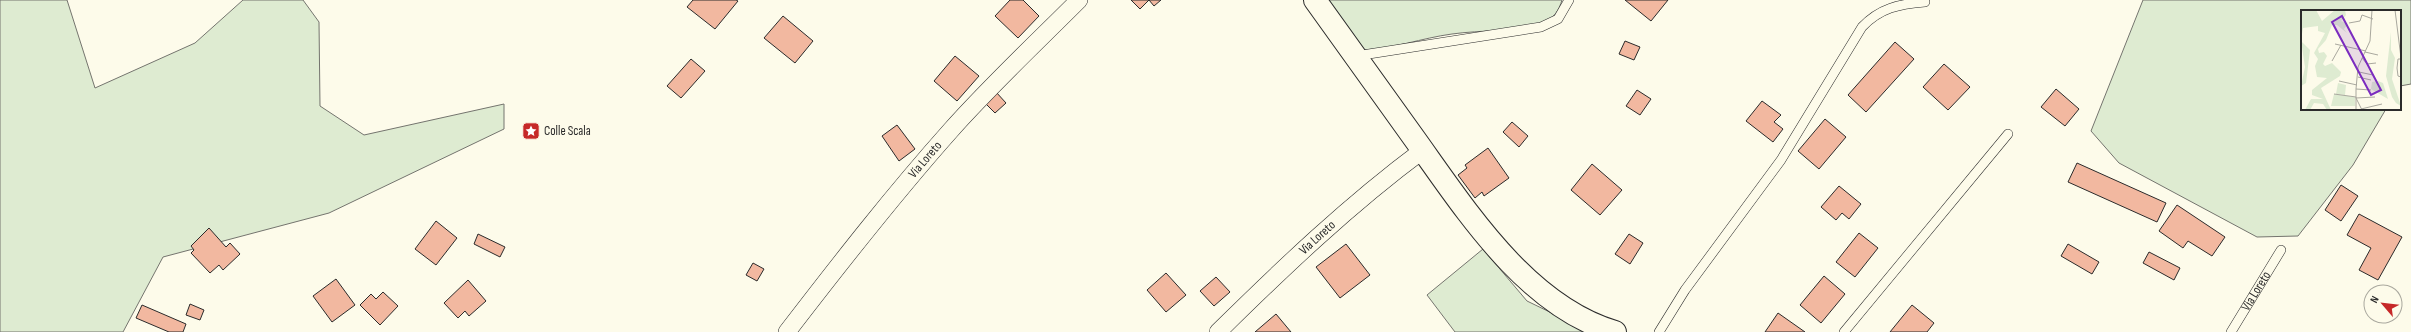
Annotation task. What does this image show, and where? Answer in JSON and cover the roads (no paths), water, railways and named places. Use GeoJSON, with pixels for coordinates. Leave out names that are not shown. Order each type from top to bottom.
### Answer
{"type":"FeatureCollection","features":[{"type":"Feature","properties":{"kind":"street","name":"Via Loreto"},"geometry":{"type":"LineString","coordinates":[[787,332],[867,229],[951,130],[997,81],[1079,0]]}},
{"type":"Feature","properties":{"kind":"street"},"geometry":{"type":"LineString","coordinates":[[1315,0],[1469,215],[1523,276],[1564,306],[1611,331]]}},
{"type":"Feature","properties":{"kind":"street","name":"Via Loreto"},"geometry":{"type":"LineString","coordinates":[[1218,332],[1324,229],[1376,185],[1423,150]]}},
{"type":"Feature","properties":{"kind":"lane"},"geometry":{"type":"LineString","coordinates":[[1355,56],[1541,27],[1558,19],[1569,0]]}},
{"type":"Feature","properties":{"kind":"lane"},"geometry":{"type":"LineString","coordinates":[[1659,332],[1685,290],[1781,160],[1862,28],[1871,18],[1886,9],[1903,4],[1925,2]]}},
{"type":"Feature","properties":{"kind":"lane"},"geometry":{"type":"LineString","coordinates":[[1844,332],[2008,134]]}},
{"type":"Feature","properties":{"kind":"lane","name":"Via Loreto"},"geometry":{"type":"LineString","coordinates":[[2230,332],[2281,250]]}},
{"type":"Feature","properties":{"kind":"place","name":"Colle Scala"},"geometry":{"type":"Point","coordinates":[531,131]}}]}
